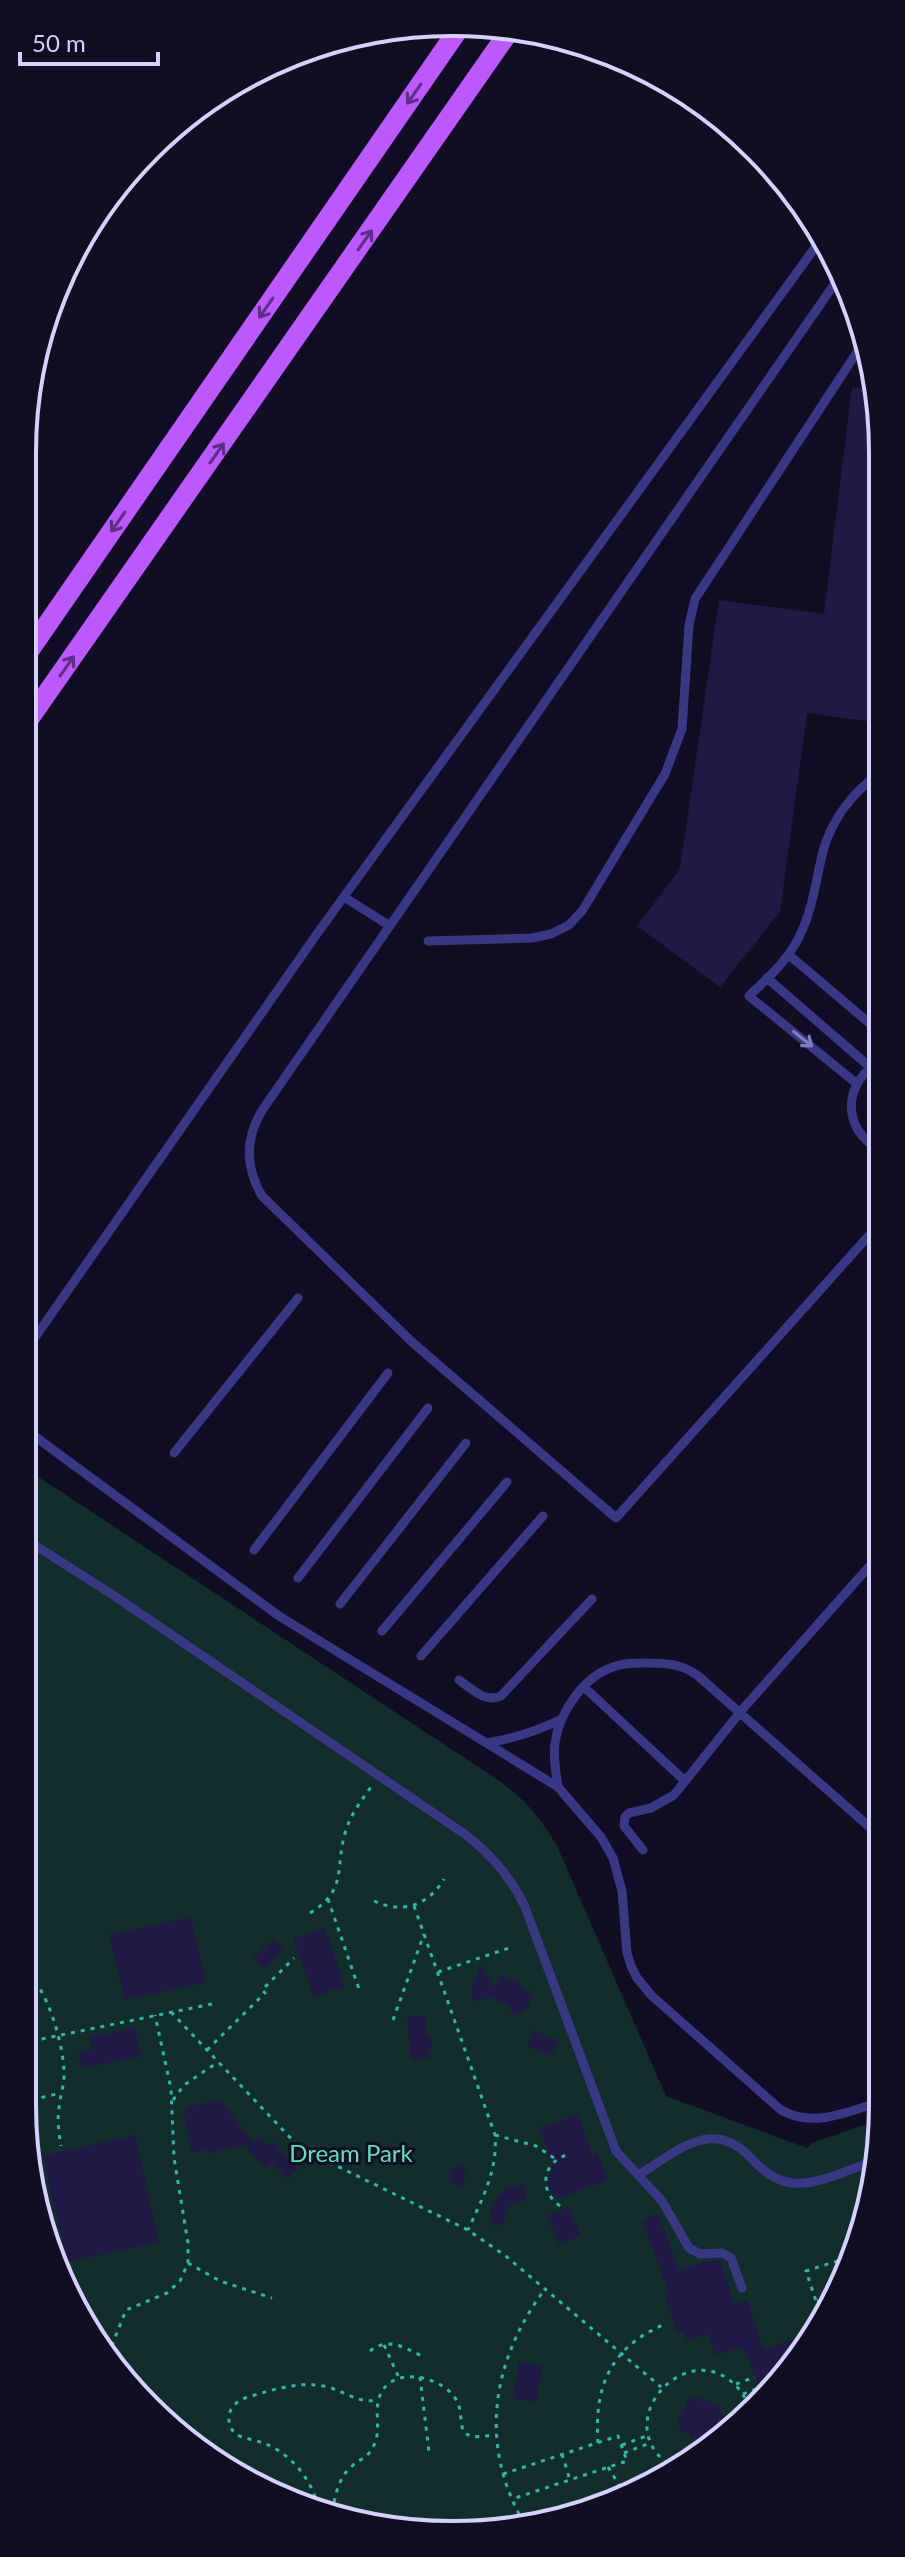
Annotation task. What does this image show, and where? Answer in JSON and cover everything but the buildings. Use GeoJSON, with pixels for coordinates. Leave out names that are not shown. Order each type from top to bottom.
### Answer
{"type":"FeatureCollection","features":[{"type":"Feature","properties":{"kind":"main road"},"geometry":{"type":"LineString","coordinates":[[36,641],[454,36]]}},
{"type":"Feature","properties":{"kind":"main road"},"geometry":{"type":"LineString","coordinates":[[36,709],[503,40]]}},
{"type":"Feature","properties":{"kind":"lane"},"geometry":{"type":"LineString","coordinates":[[36,1336],[344,897],[815,248]]}},
{"type":"Feature","properties":{"kind":"lane"},"geometry":{"type":"LineString","coordinates":[[834,285],[256,1121],[249,1146],[251,1172],[262,1196],[412,1342],[616,1518],[869,1235]]}},
{"type":"Feature","properties":{"kind":"lane"},"geometry":{"type":"LineString","coordinates":[[428,941],[542,937],[561,930],[582,911],[665,774],[677,745],[682,729],[689,625],[695,599],[857,353]]}},
{"type":"Feature","properties":{"kind":"lane"},"geometry":{"type":"LineString","coordinates":[[856,1083],[749,996],[789,955],[808,915],[830,832],[849,802],[869,782]]}},
{"type":"Feature","properties":{"kind":"lane"},"geometry":{"type":"LineString","coordinates":[[344,897],[390,926]]}},
{"type":"Feature","properties":{"kind":"lane"},"geometry":{"type":"LineString","coordinates":[[789,955],[869,1023]]}},
{"type":"Feature","properties":{"kind":"lane"},"geometry":{"type":"LineString","coordinates":[[767,978],[869,1066]]}},
{"type":"Feature","properties":{"kind":"lane"},"geometry":{"type":"LineString","coordinates":[[869,1068],[856,1083],[851,1110],[855,1124],[869,1141]]}},
{"type":"Feature","properties":{"kind":"lane"},"geometry":{"type":"LineString","coordinates":[[174,1453],[298,1298]]}},
{"type":"Feature","properties":{"kind":"lane"},"geometry":{"type":"LineString","coordinates":[[254,1550],[388,1373]]}},
{"type":"Feature","properties":{"kind":"lane"},"geometry":{"type":"LineString","coordinates":[[298,1578],[428,1408]]}},
{"type":"Feature","properties":{"kind":"lane"},"geometry":{"type":"LineString","coordinates":[[36,1437],[279,1616],[558,1787],[601,1837],[613,1858],[622,1891],[627,1953],[637,1978],[652,1996],[773,2103],[791,2115],[818,2120],[869,2105]]}},
{"type":"Feature","properties":{"kind":"lane"},"geometry":{"type":"LineString","coordinates":[[340,1604],[466,1443]]}},
{"type":"Feature","properties":{"kind":"lane"},"geometry":{"type":"LineString","coordinates":[[382,1631],[507,1482]]}},
{"type":"Feature","properties":{"kind":"lane"},"geometry":{"type":"LineString","coordinates":[[421,1656],[543,1516]]}},
{"type":"Feature","properties":{"kind":"lane"},"geometry":{"type":"LineString","coordinates":[[36,1546],[113,1595],[481,1847],[500,1866],[517,1890],[529,1916],[611,2141],[623,2160],[669,2211],[689,2248],[700,2254],[722,2253],[731,2258],[742,2288]]}},
{"type":"Feature","properties":{"kind":"lane"},"geometry":{"type":"LineString","coordinates":[[643,1850],[624,1826],[625,1817],[674,1795],[741,1711],[869,1567]]}},
{"type":"Feature","properties":{"kind":"lane"},"geometry":{"type":"LineString","coordinates":[[459,1680],[487,1699],[501,1696],[592,1599]]}},
{"type":"Feature","properties":{"kind":"lane"},"geometry":{"type":"LineString","coordinates":[[558,1787],[554,1748],[562,1719],[584,1687],[597,1674],[613,1666],[669,1663],[690,1670],[741,1711],[869,1826]]}},
{"type":"Feature","properties":{"kind":"lane"},"geometry":{"type":"LineString","coordinates":[[584,1687],[685,1781]]}},
{"type":"Feature","properties":{"kind":"lane"},"geometry":{"type":"LineString","coordinates":[[486,1743],[538,1731],[562,1719]]}},
{"type":"Feature","properties":{"kind":"lane"},"geometry":{"type":"LineString","coordinates":[[638,2175],[693,2143],[708,2138],[731,2141],[770,2176],[797,2184],[864,2164]]}},
{"type":"Feature","properties":{"kind":"path"},"geometry":{"type":"LineString","coordinates":[[310,1913],[328,1899],[337,1883],[347,1826],[377,1777]]}},
{"type":"Feature","properties":{"kind":"path"},"geometry":{"type":"LineString","coordinates":[[374,1901],[394,1908],[414,1906],[432,1896],[444,1879]]}},
{"type":"Feature","properties":{"kind":"path"},"geometry":{"type":"LineString","coordinates":[[328,1899],[360,1992]]}},
{"type":"Feature","properties":{"kind":"path"},"geometry":{"type":"LineString","coordinates":[[414,1906],[495,2135],[493,2174],[468,2230]]}},
{"type":"Feature","properties":{"kind":"path"},"geometry":{"type":"LineString","coordinates":[[393,2020],[424,1934]]}},
{"type":"Feature","properties":{"kind":"path"},"geometry":{"type":"LineString","coordinates":[[438,1972],[509,1948]]}},
{"type":"Feature","properties":{"kind":"path"},"geometry":{"type":"LineString","coordinates":[[207,2050],[265,1993],[262,1990],[294,1958]]}},
{"type":"Feature","properties":{"kind":"path"},"geometry":{"type":"LineString","coordinates":[[36,1982],[57,2034],[64,2074],[58,2117],[61,2146]]}},
{"type":"Feature","properties":{"kind":"path"},"geometry":{"type":"LineString","coordinates":[[36,2039],[212,2004]]}},
{"type":"Feature","properties":{"kind":"path"},"geometry":{"type":"LineString","coordinates":[[171,2012],[300,2148],[468,2230],[507,2257],[661,2387]]}},
{"type":"Feature","properties":{"kind":"path"},"geometry":{"type":"LineString","coordinates":[[112,2345],[126,2310],[167,2293],[180,2281],[188,2263],[188,2243],[174,2158],[172,2101],[155,2015]]}},
{"type":"Feature","properties":{"kind":"path"},"geometry":{"type":"LineString","coordinates":[[172,2101],[184,2085],[218,2062]]}},
{"type":"Feature","properties":{"kind":"path"},"geometry":{"type":"LineString","coordinates":[[36,2099],[61,2093]]}},
{"type":"Feature","properties":{"kind":"path"},"geometry":{"type":"LineString","coordinates":[[495,2135],[536,2146],[557,2160]]}},
{"type":"Feature","properties":{"kind":"path"},"geometry":{"type":"LineString","coordinates":[[560,2206],[545,2187],[547,2172],[557,2160],[571,2154]]}},
{"type":"Feature","properties":{"kind":"path"},"geometry":{"type":"LineString","coordinates":[[817,2305],[806,2271],[838,2261]]}},
{"type":"Feature","properties":{"kind":"path"},"geometry":{"type":"LineString","coordinates":[[188,2263],[220,2281],[272,2298]]}},
{"type":"Feature","properties":{"kind":"path"},"geometry":{"type":"LineString","coordinates":[[520,2515],[503,2474],[497,2435],[498,2395],[509,2349],[545,2289]]}},
{"type":"Feature","properties":{"kind":"path"},"geometry":{"type":"LineString","coordinates":[[598,2443],[596,2424],[602,2387],[609,2369],[620,2354],[642,2336],[663,2325]]}},
{"type":"Feature","properties":{"kind":"path"},"geometry":{"type":"LineString","coordinates":[[383,2344],[399,2378]]}},
{"type":"Feature","properties":{"kind":"path"},"geometry":{"type":"LineString","coordinates":[[370,2351],[383,2344],[398,2345],[422,2356]]}},
{"type":"Feature","properties":{"kind":"path"},"geometry":{"type":"LineString","coordinates":[[666,2462],[651,2443],[648,2415],[661,2387],[670,2380],[692,2372],[715,2373],[735,2384],[746,2400]]}},
{"type":"Feature","properties":{"kind":"path"},"geometry":{"type":"LineString","coordinates":[[334,2504],[345,2474],[370,2453],[377,2438],[379,2398],[384,2388],[399,2378],[420,2377],[440,2383],[459,2404],[464,2433],[473,2437],[497,2435]]}},
{"type":"Feature","properties":{"kind":"path"},"geometry":{"type":"LineString","coordinates":[[420,2377],[429,2452]]}},
{"type":"Feature","properties":{"kind":"path"},"geometry":{"type":"LineString","coordinates":[[735,2384],[755,2377]]}},
{"type":"Feature","properties":{"kind":"path"},"geometry":{"type":"LineString","coordinates":[[314,2497],[307,2478],[283,2454],[261,2442],[235,2434],[228,2423],[230,2410],[239,2400],[299,2385],[327,2387],[365,2401],[379,2398]]}},
{"type":"Feature","properties":{"kind":"path"},"geometry":{"type":"LineString","coordinates":[[743,2394],[757,2389]]}},
{"type":"Feature","properties":{"kind":"path"},"geometry":{"type":"LineString","coordinates":[[621,2445],[649,2435]]}},
{"type":"Feature","properties":{"kind":"path"},"geometry":{"type":"LineString","coordinates":[[503,2474],[618,2436],[627,2461],[512,2499]]}},
{"type":"Feature","properties":{"kind":"path"},"geometry":{"type":"LineString","coordinates":[[624,2453],[651,2443]]}},
{"type":"Feature","properties":{"kind":"path"},"geometry":{"type":"LineString","coordinates":[[562,2454],[570,2480]]}},
{"type":"Feature","properties":{"kind":"path"},"geometry":{"type":"LineString","coordinates":[[608,2467],[620,2486]]}},
{"type":"Feature","properties":{"kind":"green space","name":"Dream Park"},"geometry":{"type":"Polygon","coordinates":[[[36,1475],[507,1787],[539,1819],[558,1848],[666,2096],[807,2148],[812,2143],[868,2123],[855,2212],[837,2264],[813,2313],[766,2379],[727,2418],[684,2451],[612,2489],[560,2507],[480,2520],[425,2520],[371,2513],[319,2499],[268,2478],[221,2451],[178,2418],[139,2379],[92,2313],[58,2238],[44,2186],[36,2104],[36,1475]]]}}]}
